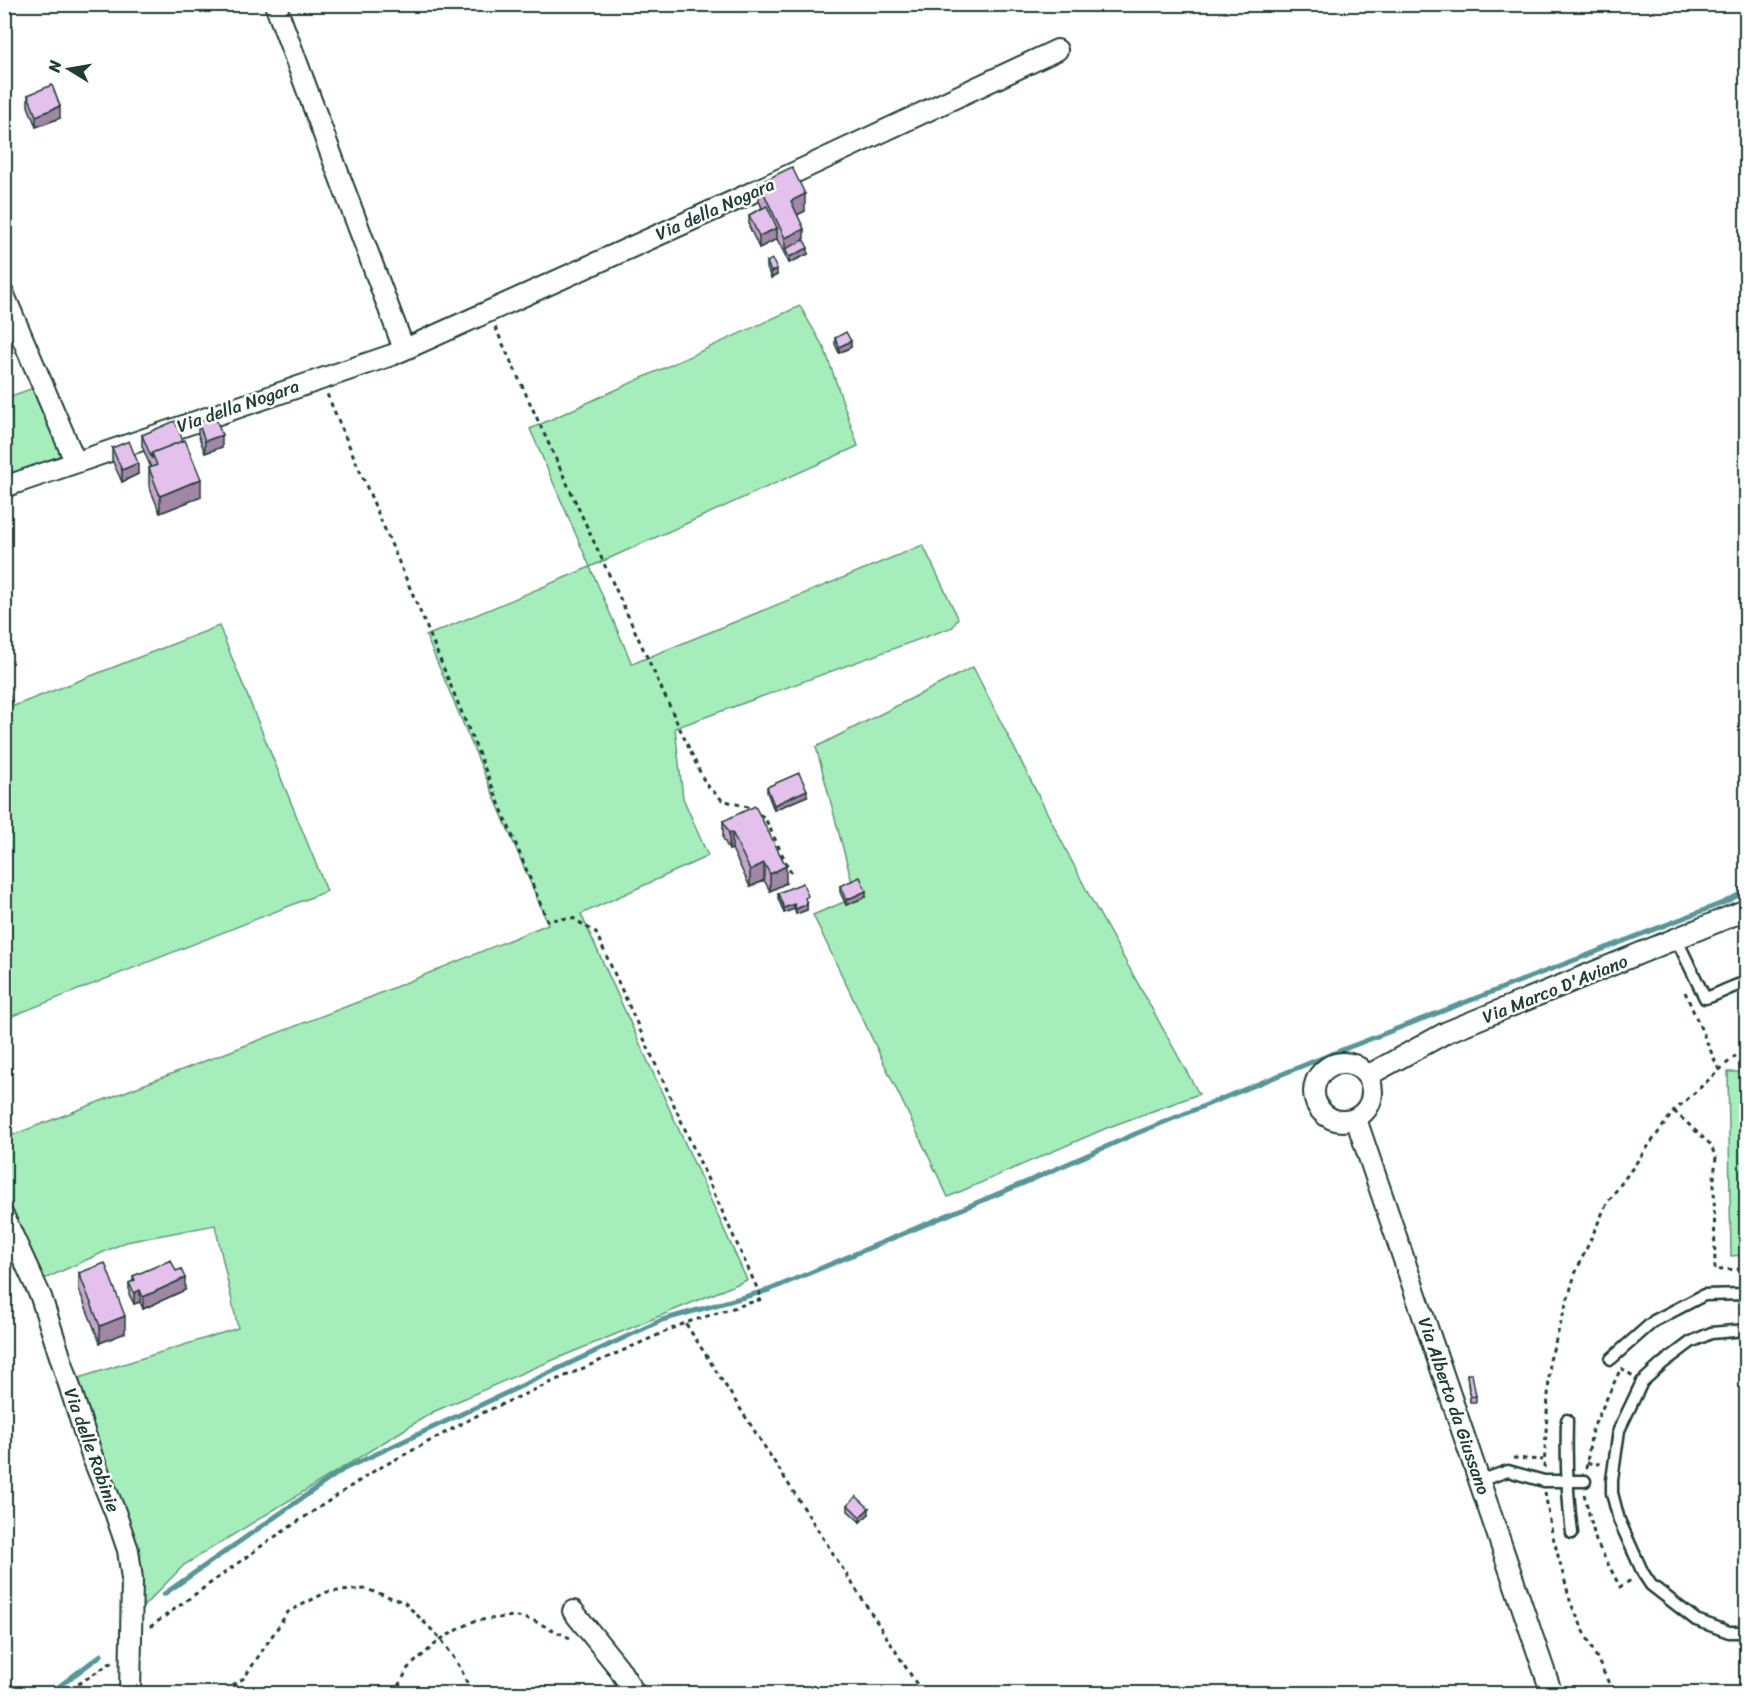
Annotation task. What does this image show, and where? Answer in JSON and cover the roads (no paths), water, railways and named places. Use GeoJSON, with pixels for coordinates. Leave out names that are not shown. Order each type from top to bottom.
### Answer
{"type":"FeatureCollection","features":[{"type":"Feature","properties":{"kind":"street"},"geometry":{"type":"LineString","coordinates":[[275,4],[404,349]]}},
{"type":"Feature","properties":{"kind":"street","name":"Via della Nogara"},"geometry":{"type":"LineString","coordinates":[[4,487],[404,349],[736,200],[1056,50]]}},
{"type":"Feature","properties":{"kind":"street"},"geometry":{"type":"LineString","coordinates":[[4,295],[75,461]]}},
{"type":"Feature","properties":{"kind":"street","name":"Via Marco D'Aviano"},"geometry":{"type":"LineString","coordinates":[[1367,1076],[1447,1032],[1746,910]]}},
{"type":"Feature","properties":{"kind":"street"},"geometry":{"type":"LineString","coordinates":[[1338,1063],[1348,1063],[1357,1066],[1367,1076],[1372,1089],[1372,1098],[1356,1119],[1338,1121],[1329,1118],[1321,1111],[1314,1092],[1316,1082],[1329,1067],[1338,1063]]}},
{"type":"Feature","properties":{"kind":"street","name":"Via Alberto da Giussano"},"geometry":{"type":"LineString","coordinates":[[1356,1119],[1552,1694]]}},
{"type":"Feature","properties":{"kind":"street","name":"Via delle Robinie"},"geometry":{"type":"LineString","coordinates":[[4,1217],[41,1298],[92,1456],[128,1550],[132,1579],[130,1694]]}},
{"type":"Feature","properties":{"kind":"street"},"geometry":{"type":"LineString","coordinates":[[573,1611],[618,1667],[635,1694]]}},
{"type":"Feature","properties":{"kind":"lane"},"geometry":{"type":"LineString","coordinates":[[1676,938],[1705,998],[1719,995],[1745,982]]}},
{"type":"Feature","properties":{"kind":"lane"},"geometry":{"type":"LineString","coordinates":[[1611,1359],[1654,1321],[1704,1295],[1746,1294]]}},
{"type":"Feature","properties":{"kind":"lane"},"geometry":{"type":"LineString","coordinates":[[1746,1330],[1711,1333],[1691,1342],[1642,1382],[1619,1430],[1613,1464],[1612,1493],[1619,1520],[1643,1573],[1651,1585],[1696,1620],[1729,1632],[1746,1632]]}},
{"type":"Feature","properties":{"kind":"lane"},"geometry":{"type":"LineString","coordinates":[[1568,1420],[1566,1481],[1572,1533]]}},
{"type":"Feature","properties":{"kind":"lane"},"geometry":{"type":"LineString","coordinates":[[1479,1481],[1508,1471],[1544,1481],[1585,1481]]}},
{"type":"Feature","properties":{"kind":"waterway"},"geometry":{"type":"LineString","coordinates":[[164,1594],[344,1469],[662,1320],[769,1290],[1135,1134],[1334,1053],[1725,902],[1746,891]]}},
{"type":"Feature","properties":{"kind":"waterway"},"geometry":{"type":"LineString","coordinates":[[49,1694],[101,1655]]}}]}
